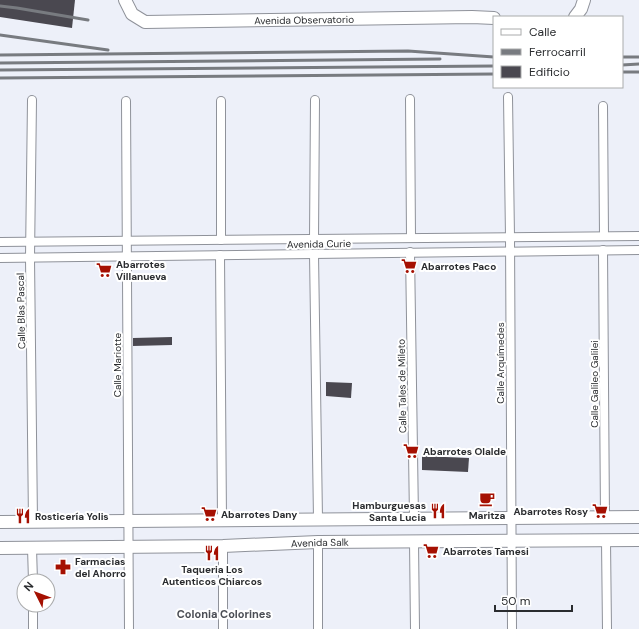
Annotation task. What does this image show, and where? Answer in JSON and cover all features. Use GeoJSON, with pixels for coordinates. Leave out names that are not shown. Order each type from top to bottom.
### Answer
{"type":"FeatureCollection","features":[{"type":"Feature","properties":{"kind":"main road","name":"Avenida Observatorio"},"geometry":{"type":"LineString","coordinates":[[125,0],[132,14],[145,22],[493,18]]}},
{"type":"Feature","properties":{"kind":"main road"},"geometry":{"type":"LineString","coordinates":[[576,16],[581,9],[584,0]]}},
{"type":"Feature","properties":{"kind":"main road"},"geometry":{"type":"LineString","coordinates":[[0,522],[639,517]]}},
{"type":"Feature","properties":{"kind":"main road","name":"Avenida Salk"},"geometry":{"type":"LineString","coordinates":[[0,548],[223,546],[318,542],[639,540]]}},
{"type":"Feature","properties":{"kind":"street","name":"Calle Arquímedes"},"geometry":{"type":"LineString","coordinates":[[508,97],[512,629]]}},
{"type":"Feature","properties":{"kind":"street"},"geometry":{"type":"LineString","coordinates":[[410,99],[411,238]]}},
{"type":"Feature","properties":{"kind":"street","name":"Calle Blas Pascal"},"geometry":{"type":"LineString","coordinates":[[32,100],[30,258],[33,522]]}},
{"type":"Feature","properties":{"kind":"street"},"geometry":{"type":"LineString","coordinates":[[314,239],[315,100]]}},
{"type":"Feature","properties":{"kind":"street","name":"Calle Mariotte"},"geometry":{"type":"LineString","coordinates":[[126,101],[129,629]]}},
{"type":"Feature","properties":{"kind":"street"},"geometry":{"type":"LineString","coordinates":[[221,101],[221,240]]}},
{"type":"Feature","properties":{"kind":"street"},"geometry":{"type":"LineString","coordinates":[[603,106],[604,236]]}},
{"type":"Feature","properties":{"kind":"street","name":"Avenida Curie"},"geometry":{"type":"LineString","coordinates":[[0,242],[639,236]]}},
{"type":"Feature","properties":{"kind":"street","name":"Calle Galileo Galilei"},"geometry":{"type":"LineString","coordinates":[[603,250],[605,517]]}},
{"type":"Feature","properties":{"kind":"street","name":"Avenida Curie"},"geometry":{"type":"LineString","coordinates":[[0,258],[639,250]]}},
{"type":"Feature","properties":{"kind":"street","name":"Calle Tales de Mileto"},"geometry":{"type":"LineString","coordinates":[[410,252],[414,518]]}},
{"type":"Feature","properties":{"kind":"street"},"geometry":{"type":"LineString","coordinates":[[314,254],[318,519]]}},
{"type":"Feature","properties":{"kind":"street"},"geometry":{"type":"LineString","coordinates":[[220,255],[222,520]]}},
{"type":"Feature","properties":{"kind":"street"},"geometry":{"type":"LineString","coordinates":[[414,541],[415,629]]}},
{"type":"Feature","properties":{"kind":"street"},"geometry":{"type":"LineString","coordinates":[[606,541],[607,629]]}},
{"type":"Feature","properties":{"kind":"street"},"geometry":{"type":"LineString","coordinates":[[318,542],[318,629]]}},
{"type":"Feature","properties":{"kind":"street"},"geometry":{"type":"LineString","coordinates":[[223,546],[223,629]]}},
{"type":"Feature","properties":{"kind":"street"},"geometry":{"type":"LineString","coordinates":[[32,548],[33,573]]}},
{"type":"Feature","properties":{"kind":"street"},"geometry":{"type":"LineString","coordinates":[[33,613],[33,629]]}},
{"type":"Feature","properties":{"kind":"building"},"geometry":{"type":"Polygon","coordinates":[[[0,0],[75,0],[72,28],[0,17],[0,0]]]}},
{"type":"Feature","properties":{"kind":"building"},"geometry":{"type":"Polygon","coordinates":[[[172,337],[172,345],[133,346],[133,338],[172,337]]]}},
{"type":"Feature","properties":{"kind":"building"},"geometry":{"type":"Polygon","coordinates":[[[326,382],[352,383],[351,398],[326,396],[326,382]]]}},
{"type":"Feature","properties":{"kind":"building"},"geometry":{"type":"Polygon","coordinates":[[[422,456],[469,458],[468,472],[422,470],[422,456]]]}},
{"type":"Feature","properties":{"kind":"railway"},"geometry":{"type":"LineString","coordinates":[[0,6],[88,20]]}},
{"type":"Feature","properties":{"kind":"railway"},"geometry":{"type":"LineString","coordinates":[[0,35],[108,50]]}},
{"type":"Feature","properties":{"kind":"railway"},"geometry":{"type":"LineString","coordinates":[[0,55],[408,51],[493,57]]}},
{"type":"Feature","properties":{"kind":"railway"},"geometry":{"type":"LineString","coordinates":[[623,57],[639,57]]}},
{"type":"Feature","properties":{"kind":"railway"},"geometry":{"type":"LineString","coordinates":[[0,63],[440,59]]}},
{"type":"Feature","properties":{"kind":"railway"},"geometry":{"type":"LineString","coordinates":[[623,65],[639,64]]}},
{"type":"Feature","properties":{"kind":"railway"},"geometry":{"type":"LineString","coordinates":[[0,70],[493,66]]}},
{"type":"Feature","properties":{"kind":"railway"},"geometry":{"type":"LineString","coordinates":[[623,72],[639,72]]}},
{"type":"Feature","properties":{"kind":"railway"},"geometry":{"type":"LineString","coordinates":[[0,78],[493,74]]}},
{"type":"Feature","properties":{"kind":"place","name":"Abarrotes Paco"},"geometry":{"type":"Point","coordinates":[409,266]}},
{"type":"Feature","properties":{"kind":"place","name":"Abarrotes Villanueva"},"geometry":{"type":"Point","coordinates":[104,270]}},
{"type":"Feature","properties":{"kind":"place","name":"Abarrotes Olalde"},"geometry":{"type":"Point","coordinates":[411,451]}},
{"type":"Feature","properties":{"kind":"place","name":"Maritza"},"geometry":{"type":"Point","coordinates":[487,499]}},
{"type":"Feature","properties":{"kind":"place","name":"Hamburguesas Santa Lucia"},"geometry":{"type":"Point","coordinates":[438,511]}},
{"type":"Feature","properties":{"kind":"place","name":"Abarrotes Rosy"},"geometry":{"type":"Point","coordinates":[600,511]}},
{"type":"Feature","properties":{"kind":"place","name":"Abarrotes Dany"},"geometry":{"type":"Point","coordinates":[209,514]}},
{"type":"Feature","properties":{"kind":"place","name":"Rosticería Yolis"},"geometry":{"type":"Point","coordinates":[23,516]}},
{"type":"Feature","properties":{"kind":"place","name":"Abarrotes Tamesi"},"geometry":{"type":"Point","coordinates":[431,551]}},
{"type":"Feature","properties":{"kind":"place","name":"Taqueria Los Autenticos Chiarcos"},"geometry":{"type":"Point","coordinates":[212,553]}},
{"type":"Feature","properties":{"kind":"place","name":"Farmacias del Ahorro"},"geometry":{"type":"Point","coordinates":[63,567]}},
{"type":"Feature","properties":{"kind":"district","name":"Colonia Colorines"},"geometry":{"type":"Point","coordinates":[224,614]}}]}
